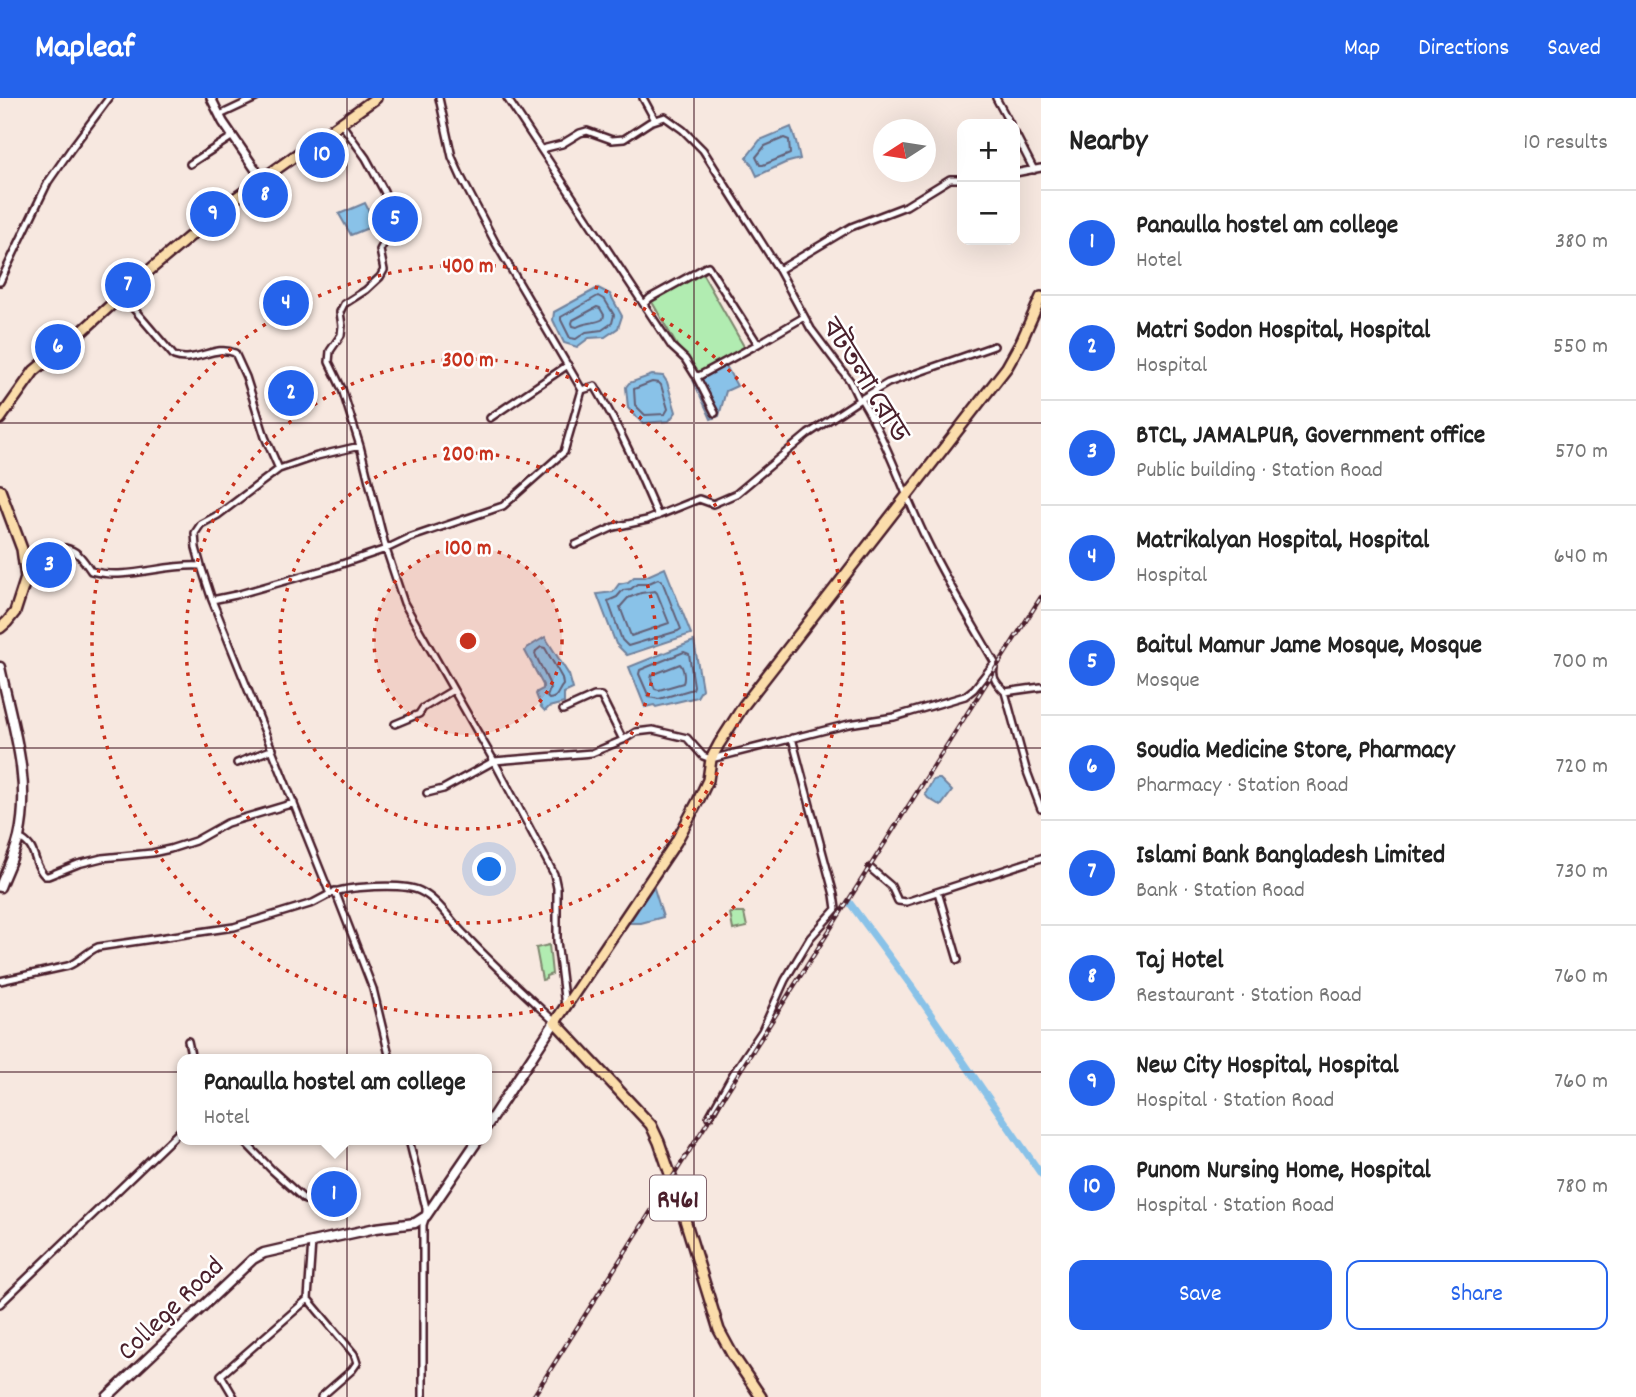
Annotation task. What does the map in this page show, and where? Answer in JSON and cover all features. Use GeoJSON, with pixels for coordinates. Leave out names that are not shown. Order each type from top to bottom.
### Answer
{"type":"FeatureCollection","features":[{"type":"Feature","properties":{"kind":"main road"},"geometry":{"type":"LineString","coordinates":[[0,419],[34,371],[233,200],[376,98]]}},
{"type":"Feature","properties":{"kind":"main road"},"geometry":{"type":"LineString","coordinates":[[492,1118],[676,842],[708,780],[711,759],[744,705],[1007,367],[1041,297]]}},
{"type":"Feature","properties":{"kind":"main road"},"geometry":{"type":"LineString","coordinates":[[0,490],[22,548],[26,578],[15,612],[0,628]]}},
{"type":"Feature","properties":{"kind":"main road"},"geometry":{"type":"LineString","coordinates":[[0,667],[24,789],[19,838],[0,887]]}},
{"type":"Feature","properties":{"kind":"main road","name":"R461"},"geometry":{"type":"LineString","coordinates":[[555,1022],[651,1125],[675,1188],[719,1329],[761,1397]]}},
{"type":"Feature","properties":{"kind":"main road"},"geometry":{"type":"LineString","coordinates":[[312,1241],[415,1223],[426,1216],[475,1145]]}},
{"type":"Feature","properties":{"kind":"main road","name":"College Road"},"geometry":{"type":"LineString","coordinates":[[107,1397],[253,1259],[264,1253],[312,1241]]}},
{"type":"Feature","properties":{"kind":"street"},"geometry":{"type":"LineString","coordinates":[[0,282],[48,183],[109,98]]}},
{"type":"Feature","properties":{"kind":"street"},"geometry":{"type":"LineString","coordinates":[[211,98],[262,179]]}},
{"type":"Feature","properties":{"kind":"street"},"geometry":{"type":"LineString","coordinates":[[220,115],[256,98]]}},
{"type":"Feature","properties":{"kind":"street"},"geometry":{"type":"LineString","coordinates":[[212,600],[327,569],[503,506],[564,452],[582,390],[495,242],[461,177],[452,157],[439,98]]}},
{"type":"Feature","properties":{"kind":"street"},"geometry":{"type":"LineString","coordinates":[[507,98],[672,347],[685,359],[715,413]]}},
{"type":"Feature","properties":{"kind":"street"},"geometry":{"type":"LineString","coordinates":[[542,149],[562,144],[587,131],[612,140],[624,139],[655,120],[643,98]]}},
{"type":"Feature","properties":{"kind":"street"},"geometry":{"type":"LineString","coordinates":[[996,98],[1007,119]]}},
{"type":"Feature","properties":{"kind":"street","name":"বটতলা রোড"},"geometry":{"type":"LineString","coordinates":[[655,120],[665,117],[703,150],[779,270],[811,329],[850,381],[888,450],[930,546],[995,663],[992,673],[996,684],[1005,692],[1026,769],[1041,809]]}},
{"type":"Feature","properties":{"kind":"street"},"geometry":{"type":"LineString","coordinates":[[340,122],[366,158],[384,191],[392,214],[380,250],[384,270],[366,290],[344,303],[340,312],[341,334],[330,351],[329,362],[342,389],[360,446],[386,549],[404,603],[494,761],[554,874],[557,888],[557,941],[565,1006]]}},
{"type":"Feature","properties":{"kind":"street"},"geometry":{"type":"LineString","coordinates":[[190,164],[233,136]]}},
{"type":"Feature","properties":{"kind":"street"},"geometry":{"type":"LineString","coordinates":[[1020,141],[1038,169],[1020,172]]}},
{"type":"Feature","properties":{"kind":"street"},"geometry":{"type":"LineString","coordinates":[[779,270],[851,227],[905,206],[950,179],[957,179]]}},
{"type":"Feature","properties":{"kind":"street"},"geometry":{"type":"LineString","coordinates":[[644,304],[708,266],[758,344]]}},
{"type":"Feature","properties":{"kind":"street"},"geometry":{"type":"LineString","coordinates":[[122,295],[174,356],[183,360],[227,349],[235,353],[279,468]]}},
{"type":"Feature","properties":{"kind":"street"},"geometry":{"type":"LineString","coordinates":[[696,376],[804,317]]}},
{"type":"Feature","properties":{"kind":"street"},"geometry":{"type":"LineString","coordinates":[[575,545],[614,527],[648,520],[699,499],[713,505],[736,494],[808,434],[888,383],[993,346]]}},
{"type":"Feature","properties":{"kind":"street"},"geometry":{"type":"LineString","coordinates":[[490,418],[568,365]]}},
{"type":"Feature","properties":{"kind":"street"},"geometry":{"type":"LineString","coordinates":[[582,390],[595,386],[630,451],[658,516]]}},
{"type":"Feature","properties":{"kind":"street"},"geometry":{"type":"LineString","coordinates":[[360,446],[279,468],[218,515],[201,524],[195,533],[195,548],[212,600],[373,989],[389,1054]]}},
{"type":"Feature","properties":{"kind":"street"},"geometry":{"type":"LineString","coordinates":[[23,556],[72,549],[79,553],[91,571],[101,574],[140,572],[186,565],[201,566]]}},
{"type":"Feature","properties":{"kind":"street"},"geometry":{"type":"LineString","coordinates":[[426,793],[443,789],[494,761],[592,753],[636,732],[653,730],[687,738],[703,756],[711,759],[849,724],[894,717],[965,696],[995,663]]}},
{"type":"Feature","properties":{"kind":"street"},"geometry":{"type":"LineString","coordinates":[[1005,692],[1041,687]]}},
{"type":"Feature","properties":{"kind":"street"},"geometry":{"type":"LineString","coordinates":[[395,724],[419,714],[422,708],[453,690]]}},
{"type":"Feature","properties":{"kind":"street"},"geometry":{"type":"LineString","coordinates":[[563,710],[594,696],[601,696],[623,740]]}},
{"type":"Feature","properties":{"kind":"street"},"geometry":{"type":"LineString","coordinates":[[709,1116],[762,1031],[785,980],[810,938],[836,909],[792,738]]}},
{"type":"Feature","properties":{"kind":"street"},"geometry":{"type":"LineString","coordinates":[[237,763],[273,749]]}},
{"type":"Feature","properties":{"kind":"street"},"geometry":{"type":"LineString","coordinates":[[19,838],[28,843],[40,871],[48,876],[102,858],[170,849],[195,841],[227,822],[294,803]]}},
{"type":"Feature","properties":{"kind":"street"},"geometry":{"type":"LineString","coordinates":[[870,868],[891,886],[898,901],[906,902],[1041,858]]}},
{"type":"Feature","properties":{"kind":"street"},"geometry":{"type":"LineString","coordinates":[[0,981],[68,966],[98,947],[234,927],[313,903],[333,893],[392,886],[417,889],[430,897],[466,937],[555,1022]]}},
{"type":"Feature","properties":{"kind":"street"},"geometry":{"type":"LineString","coordinates":[[938,892],[958,960]]}},
{"type":"Feature","properties":{"kind":"street"},"geometry":{"type":"LineString","coordinates":[[188,1041],[191,1054]]}},
{"type":"Feature","properties":{"kind":"street"},"geometry":{"type":"LineString","coordinates":[[0,1304],[177,1134]]}},
{"type":"Feature","properties":{"kind":"street"},"geometry":{"type":"LineString","coordinates":[[248,1145],[305,1200]]}},
{"type":"Feature","properties":{"kind":"street"},"geometry":{"type":"LineString","coordinates":[[410,1145],[426,1216],[423,1225],[424,1397]]}},
{"type":"Feature","properties":{"kind":"street"},"geometry":{"type":"LineString","coordinates":[[312,1241],[308,1299],[354,1354],[357,1363],[321,1397]]}},
{"type":"Feature","properties":{"kind":"street"},"geometry":{"type":"LineString","coordinates":[[234,1397],[221,1375],[308,1299]]}},
{"type":"Feature","properties":{"kind":"green space"},"geometry":{"type":"Polygon","coordinates":[[[702,273],[746,350],[696,379],[652,302],[702,273]]]}},
{"type":"Feature","properties":{"kind":"green space"},"geometry":{"type":"Polygon","coordinates":[[[730,913],[744,913],[747,927],[733,930],[730,913]]]}},
{"type":"Feature","properties":{"kind":"green space"},"geometry":{"type":"Polygon","coordinates":[[[549,945],[552,974],[542,980],[536,948],[549,945]]]}},
{"type":"Feature","properties":{"kind":"water"},"geometry":{"type":"Polygon","coordinates":[[[791,127],[800,159],[757,176],[746,158],[760,140],[791,127]]]}},
{"type":"Feature","properties":{"kind":"water"},"geometry":{"type":"Polygon","coordinates":[[[365,203],[370,213],[379,212],[385,216],[384,225],[378,235],[368,228],[351,235],[339,214],[365,203]]]}},
{"type":"Feature","properties":{"kind":"water"},"geometry":{"type":"Polygon","coordinates":[[[598,288],[610,294],[622,316],[618,328],[605,337],[589,338],[577,347],[564,343],[553,320],[554,312],[598,288]]]}},
{"type":"Feature","properties":{"kind":"water"},"geometry":{"type":"Polygon","coordinates":[[[725,364],[737,386],[726,391],[719,416],[711,419],[693,380],[725,364]]]}},
{"type":"Feature","properties":{"kind":"water"},"geometry":{"type":"Polygon","coordinates":[[[652,375],[663,376],[667,382],[676,412],[669,421],[642,423],[628,408],[626,387],[629,383],[652,375]]]}},
{"type":"Feature","properties":{"kind":"water"},"geometry":{"type":"Polygon","coordinates":[[[665,568],[691,634],[627,655],[616,644],[597,594],[613,592],[619,584],[634,577],[645,577],[665,568]]]}},
{"type":"Feature","properties":{"kind":"water"},"geometry":{"type":"Polygon","coordinates":[[[545,637],[569,675],[573,689],[564,693],[564,703],[549,707],[545,711],[536,694],[543,689],[543,685],[525,651],[545,637]]]}},
{"type":"Feature","properties":{"kind":"water"},"geometry":{"type":"Polygon","coordinates":[[[694,641],[702,689],[697,697],[645,707],[629,667],[694,641]]]}},
{"type":"Feature","properties":{"kind":"water"},"geometry":{"type":"Polygon","coordinates":[[[940,779],[952,791],[941,806],[925,794],[933,780],[940,779]]]}},
{"type":"Feature","properties":{"kind":"water"},"geometry":{"type":"Polygon","coordinates":[[[653,885],[663,917],[629,923],[653,885]]]}},
{"type":"Feature","properties":{"kind":"waterway"},"geometry":{"type":"LineString","coordinates":[[849,902],[912,987],[1041,1174]]}},
{"type":"Feature","properties":{"kind":"railway"},"geometry":{"type":"LineString","coordinates":[[533,1397],[1041,597]]}},
{"type":"Feature","properties":{"kind":"place","name":"Punom Nursing Home, Hospital"},"geometry":{"type":"Point","coordinates":[322,155]}},
{"type":"Feature","properties":{"kind":"place","name":"Taj Hotel"},"geometry":{"type":"Point","coordinates":[265,195]}},
{"type":"Feature","properties":{"kind":"place","name":"New City Hospital, Hospital"},"geometry":{"type":"Point","coordinates":[213,214]}},
{"type":"Feature","properties":{"kind":"place","name":"Baitul Mamur Jame Mosque, Mosque"},"geometry":{"type":"Point","coordinates":[395,219]}},
{"type":"Feature","properties":{"kind":"place","name":"Islami Bank Bangladesh Limited"},"geometry":{"type":"Point","coordinates":[128,285]}},
{"type":"Feature","properties":{"kind":"place","name":"Matrikalyan Hospital, Hospital"},"geometry":{"type":"Point","coordinates":[286,303]}},
{"type":"Feature","properties":{"kind":"place","name":"Soudia Medicine Store, Pharmacy"},"geometry":{"type":"Point","coordinates":[58,347]}},
{"type":"Feature","properties":{"kind":"place","name":"Matri Sodon Hospital, Hospital"},"geometry":{"type":"Point","coordinates":[291,393]}},
{"type":"Feature","properties":{"kind":"place","name":"BTCL, JAMALPUR, Government office"},"geometry":{"type":"Point","coordinates":[49,565]}},
{"type":"Feature","properties":{"kind":"place","name":"Panaulla hostel am college"},"geometry":{"type":"Point","coordinates":[334,1194]}}]}
